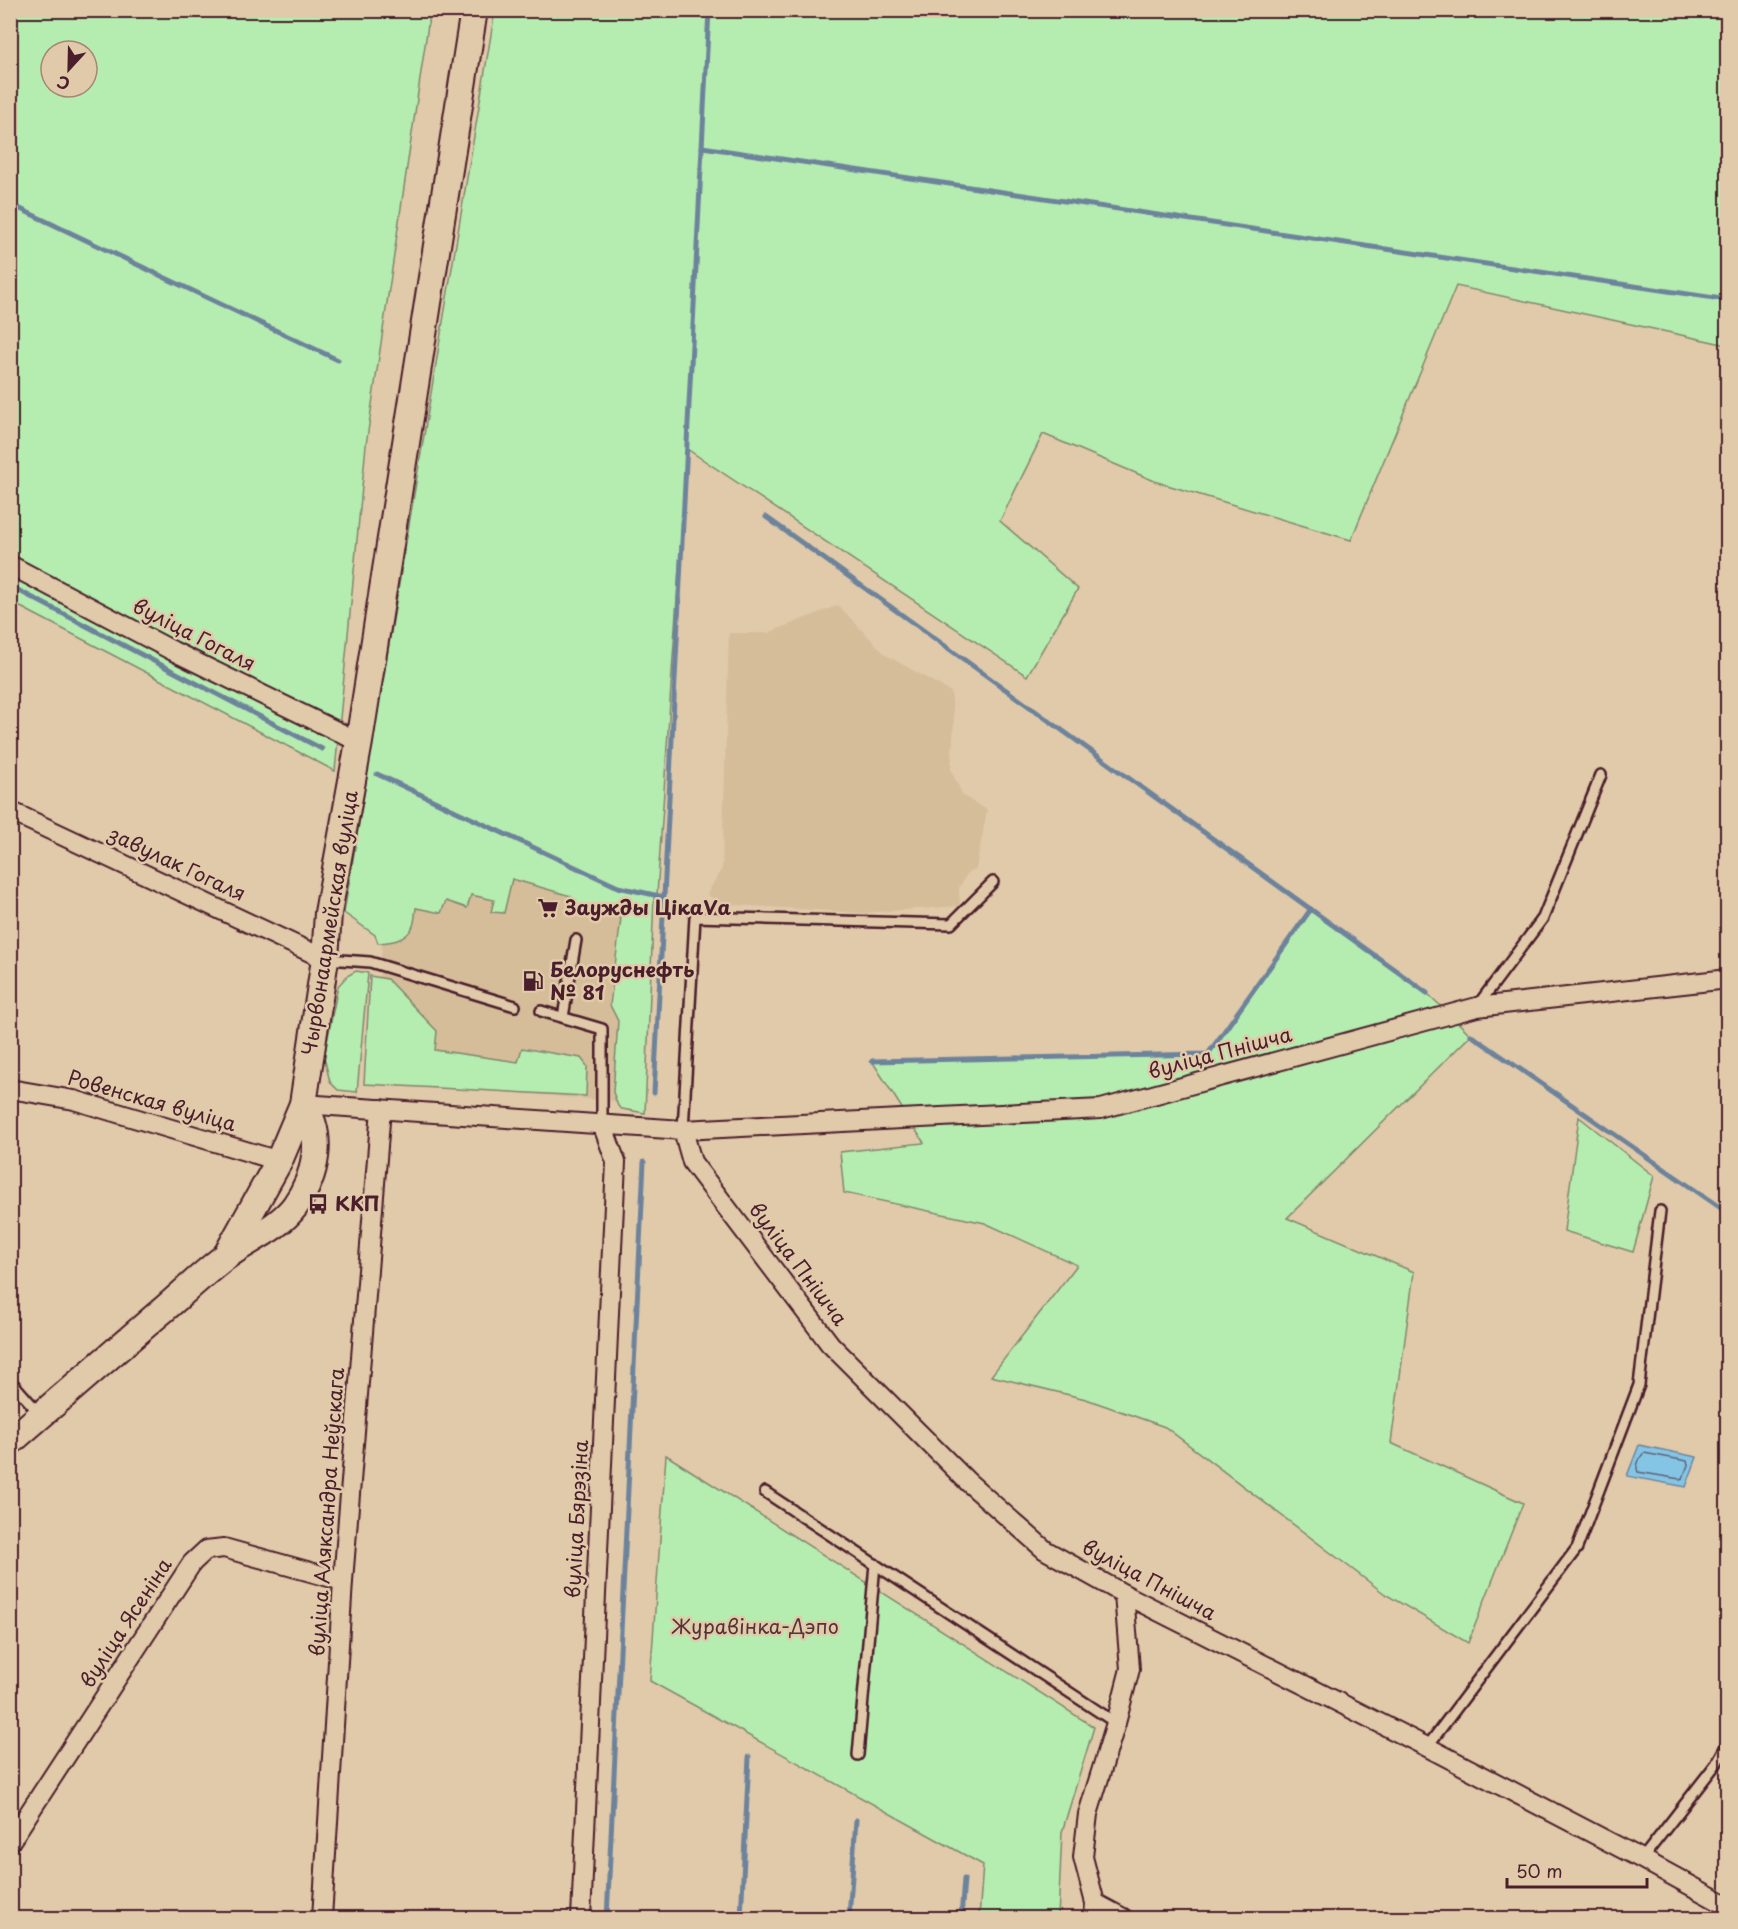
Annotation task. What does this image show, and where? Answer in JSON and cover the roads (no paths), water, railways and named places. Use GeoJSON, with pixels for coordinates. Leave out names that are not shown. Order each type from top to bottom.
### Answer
{"type":"FeatureCollection","features":[{"type":"Feature","properties":{"kind":"main road","name":"Чырвонаармейская вуліца"},"geometry":{"type":"LineString","coordinates":[[225,1256],[279,1161],[303,1104],[325,959],[328,913],[359,742],[474,10]]}},
{"type":"Feature","properties":{"kind":"main road","name":"Чырвонаармейская вуліца"},"geometry":{"type":"LineString","coordinates":[[10,1442],[225,1256],[283,1219],[308,1183],[315,1157],[316,1135],[312,1117],[303,1104]]}},
{"type":"Feature","properties":{"kind":"street","name":"вуліца Гогаля"},"geometry":{"type":"LineString","coordinates":[[10,565],[173,651],[359,742]]}},
{"type":"Feature","properties":{"kind":"street","name":"завулак Гогаля"},"geometry":{"type":"LineString","coordinates":[[10,811],[325,959]]}},
{"type":"Feature","properties":{"kind":"street","name":"вуліца Пнішча"},"geometry":{"type":"LineString","coordinates":[[303,1104],[683,1130],[1101,1109],[1477,1007],[1728,979]]}},
{"type":"Feature","properties":{"kind":"street","name":"Ровенская вуліца"},"geometry":{"type":"LineString","coordinates":[[10,1089],[74,1100],[279,1161]]}},
{"type":"Feature","properties":{"kind":"street","name":"вуліца Аляксандра Неўскага"},"geometry":{"type":"LineString","coordinates":[[322,1918],[343,1581],[381,1109]]}},
{"type":"Feature","properties":{"kind":"street","name":"вуліца Бярэзіна"},"geometry":{"type":"LineString","coordinates":[[581,1918],[616,1162],[602,1124]]}},
{"type":"Feature","properties":{"kind":"street","name":"вуліца Пнішча"},"geometry":{"type":"LineString","coordinates":[[683,1130],[692,1162],[830,1344],[968,1482],[1045,1550],[1124,1594],[1427,1747],[1728,1906]]}},
{"type":"Feature","properties":{"kind":"street","name":"вуліца Ясеніна"},"geometry":{"type":"LineString","coordinates":[[10,1842],[192,1563],[206,1550],[224,1548],[343,1581]]}},
{"type":"Feature","properties":{"kind":"street"},"geometry":{"type":"LineString","coordinates":[[1123,1918],[1095,1911],[1083,1857],[1088,1814],[1130,1669],[1124,1594]]}},
{"type":"Feature","properties":{"kind":"lane"},"geometry":{"type":"LineString","coordinates":[[1477,1007],[1543,918],[1601,775]]}},
{"type":"Feature","properties":{"kind":"lane"},"geometry":{"type":"LineString","coordinates":[[683,1130],[695,917],[951,924],[993,882]]}},
{"type":"Feature","properties":{"kind":"lane"},"geometry":{"type":"LineString","coordinates":[[563,1017],[576,940]]}},
{"type":"Feature","properties":{"kind":"lane"},"geometry":{"type":"LineString","coordinates":[[325,959],[370,962],[515,1006]]}},
{"type":"Feature","properties":{"kind":"lane"},"geometry":{"type":"LineString","coordinates":[[541,1011],[602,1029],[602,1124]]}},
{"type":"Feature","properties":{"kind":"lane"},"geometry":{"type":"LineString","coordinates":[[1427,1747],[1577,1548],[1639,1385],[1660,1211]]}},
{"type":"Feature","properties":{"kind":"lane"},"geometry":{"type":"LineString","coordinates":[[10,1380],[41,1415]]}},
{"type":"Feature","properties":{"kind":"lane"},"geometry":{"type":"LineString","coordinates":[[765,1492],[1116,1723]]}},
{"type":"Feature","properties":{"kind":"lane"},"geometry":{"type":"LineString","coordinates":[[858,1755],[875,1564]]}},
{"type":"Feature","properties":{"kind":"lane"},"geometry":{"type":"LineString","coordinates":[[1642,1859],[1716,1764],[1728,1743]]}},
{"type":"Feature","properties":{"kind":"water"},"geometry":{"type":"Polygon","coordinates":[[[1639,1445],[1697,1457],[1686,1487],[1627,1476],[1639,1445]]]}},
{"type":"Feature","properties":{"kind":"waterway"},"geometry":{"type":"LineString","coordinates":[[654,1093],[709,10]]}},
{"type":"Feature","properties":{"kind":"waterway"},"geometry":{"type":"LineString","coordinates":[[702,147],[1728,300]]}},
{"type":"Feature","properties":{"kind":"waterway"},"geometry":{"type":"LineString","coordinates":[[10,204],[338,360]]}},
{"type":"Feature","properties":{"kind":"waterway"},"geometry":{"type":"LineString","coordinates":[[766,517],[1427,993]]}},
{"type":"Feature","properties":{"kind":"waterway"},"geometry":{"type":"LineString","coordinates":[[10,586],[322,749]]}},
{"type":"Feature","properties":{"kind":"waterway"},"geometry":{"type":"LineString","coordinates":[[377,774],[618,887],[664,897]]}},
{"type":"Feature","properties":{"kind":"waterway"},"geometry":{"type":"LineString","coordinates":[[872,1061],[1208,1054],[1311,909]]}},
{"type":"Feature","properties":{"kind":"waterway"},"geometry":{"type":"LineString","coordinates":[[1471,1035],[1728,1213]]}},
{"type":"Feature","properties":{"kind":"waterway"},"geometry":{"type":"LineString","coordinates":[[607,1918],[644,1162]]}},
{"type":"Feature","properties":{"kind":"waterway"},"geometry":{"type":"LineString","coordinates":[[741,1918],[749,1757]]}},
{"type":"Feature","properties":{"kind":"waterway"},"geometry":{"type":"LineString","coordinates":[[849,1918],[856,1820]]}},
{"type":"Feature","properties":{"kind":"waterway"},"geometry":{"type":"LineString","coordinates":[[961,1918],[964,1879]]}},
{"type":"Feature","properties":{"kind":"place","name":"Заужды ЦікаVа"},"geometry":{"type":"Point","coordinates":[548,908]}},
{"type":"Feature","properties":{"kind":"place","name":"Белоруснефть № 81"},"geometry":{"type":"Point","coordinates":[533,981]}},
{"type":"Feature","properties":{"kind":"place","name":"ККП"},"geometry":{"type":"Point","coordinates":[318,1204]}},
{"type":"Feature","properties":{"kind":"park label","name":"Журавінка-Дэпо"},"geometry":{"type":"Point","coordinates":[755,1627]}}]}
